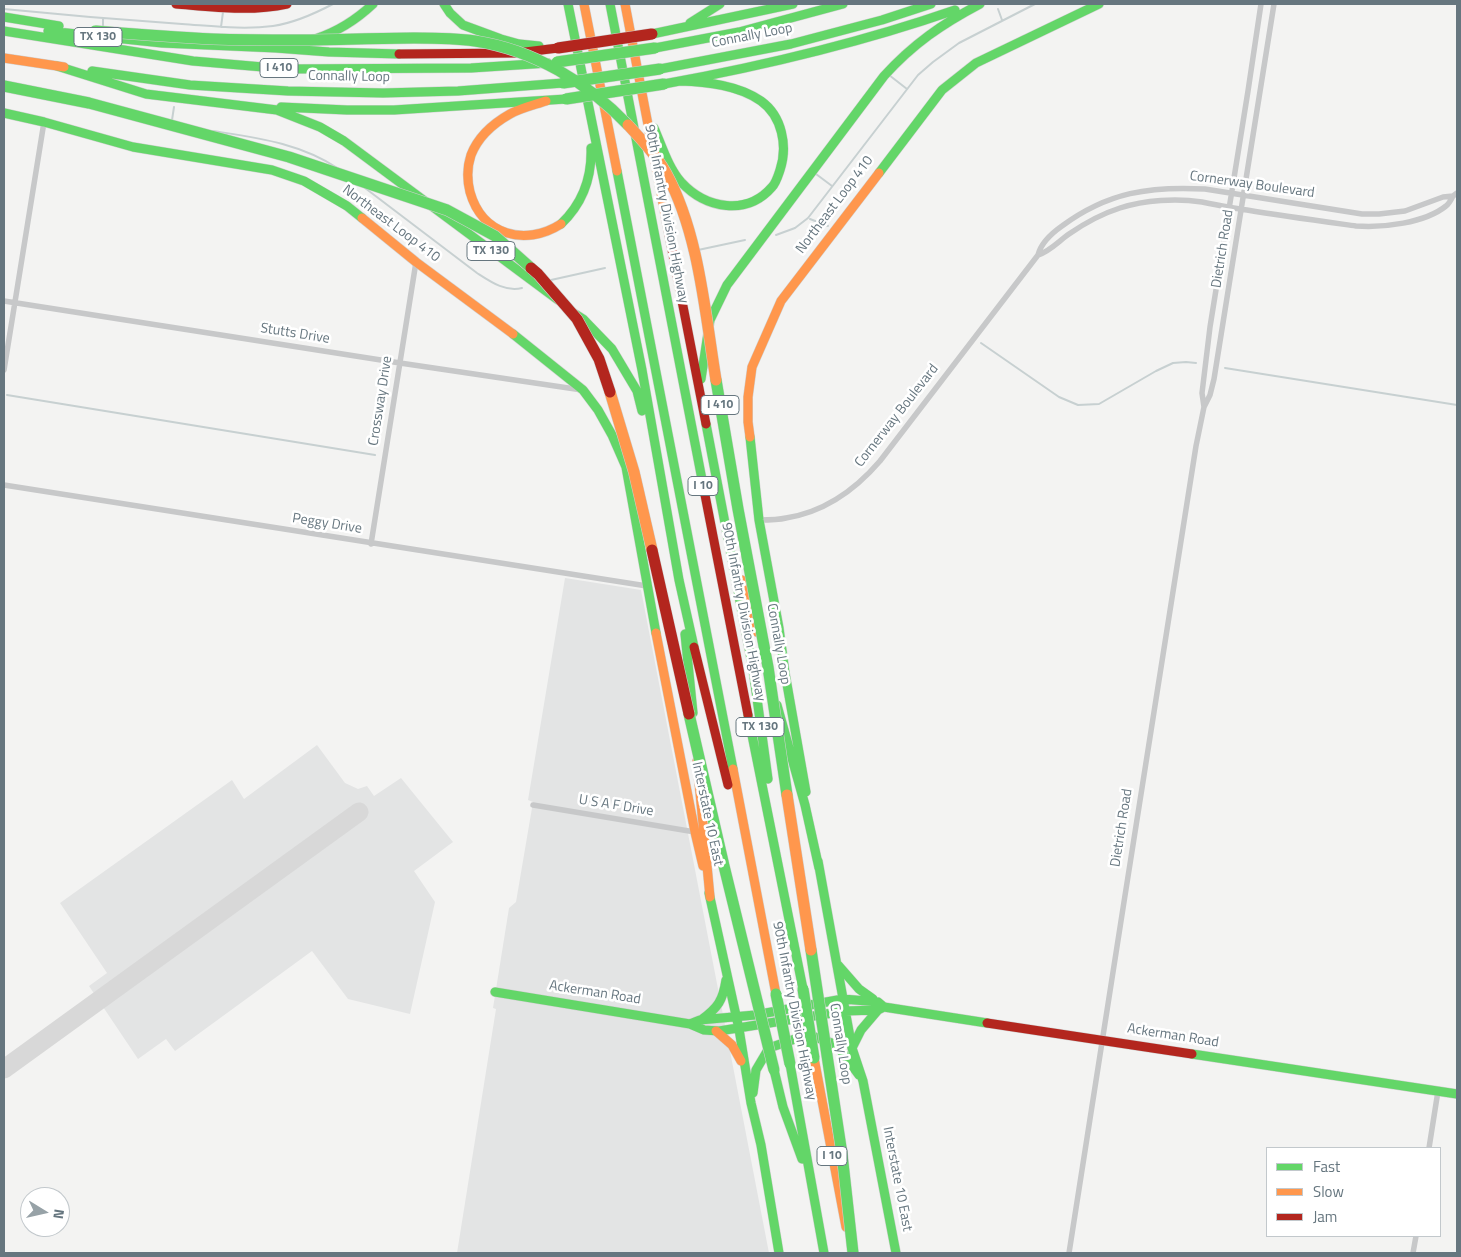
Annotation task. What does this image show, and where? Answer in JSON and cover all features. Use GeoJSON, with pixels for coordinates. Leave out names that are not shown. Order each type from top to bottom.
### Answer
{"type":"FeatureCollection","features":[{"type":"Feature","properties":{"kind":"main road"},"geometry":{"type":"LineString","coordinates":[[176,4],[265,8],[288,4]]}},
{"type":"Feature","properties":{"kind":"main road"},"geometry":{"type":"LineString","coordinates":[[276,48],[323,37],[363,13],[373,4]]}},
{"type":"Feature","properties":{"kind":"main road"},"geometry":{"type":"LineString","coordinates":[[444,4],[450,13],[464,24],[479,31],[519,44],[558,48]]}},
{"type":"Feature","properties":{"kind":"main road"},"geometry":{"type":"LineString","coordinates":[[568,4],[642,370],[660,476]]}},
{"type":"Feature","properties":{"kind":"main road","name":"90th Infantry Division Highway"},"geometry":{"type":"LineString","coordinates":[[584,4],[790,1064],[824,1253]]}},
{"type":"Feature","properties":{"kind":"main road","name":"90th Infantry Division Highway"},"geometry":{"type":"LineString","coordinates":[[610,4],[722,585],[803,989],[814,1058],[852,1253]]}},
{"type":"Feature","properties":{"kind":"main road","name":"TX 130"},"geometry":{"type":"LineString","coordinates":[[626,4],[753,669],[786,907]]}},
{"type":"Feature","properties":{"kind":"main road","name":"TX 130"},"geometry":{"type":"LineString","coordinates":[[4,24],[162,43],[422,55],[517,54],[670,31],[685,26],[720,4]]}},
{"type":"Feature","properties":{"kind":"main road"},"geometry":{"type":"LineString","coordinates":[[670,31],[793,4]]}},
{"type":"Feature","properties":{"kind":"main road","name":"Connally Loop"},"geometry":{"type":"LineString","coordinates":[[4,31],[193,62],[286,69],[415,70],[558,62],[655,48],[739,32],[843,4]]}},
{"type":"Feature","properties":{"kind":"main road","name":"Connally Loop"},"geometry":{"type":"LineString","coordinates":[[4,58],[190,85],[288,91],[458,92],[563,83],[660,69],[791,44],[882,20],[931,4]]}},
{"type":"Feature","properties":{"kind":"main road"},"geometry":{"type":"LineString","coordinates":[[242,106],[394,110],[566,99],[745,69],[861,40],[973,4]]}},
{"type":"Feature","properties":{"kind":"main road"},"geometry":{"type":"LineString","coordinates":[[702,404],[701,381],[710,320],[727,285],[898,59],[929,32],[980,4]]}},
{"type":"Feature","properties":{"kind":"main road","name":"Northeast Loop 410"},"geometry":{"type":"LineString","coordinates":[[759,520],[748,422],[748,397],[752,367],[781,301],[942,90],[976,63],[1099,4]]}},
{"type":"Feature","properties":{"kind":"main road","name":"Connally Loop"},"geometry":{"type":"LineString","coordinates":[[4,17],[95,31],[213,39],[444,38],[499,46],[534,58],[587,88],[613,109],[649,148],[666,173],[683,212],[696,257],[738,509],[768,667],[790,823],[842,1154],[852,1253]]}},
{"type":"Feature","properties":{"kind":"main road","name":"TX 130"},"geometry":{"type":"LineString","coordinates":[[57,66],[146,94],[277,110],[320,127],[344,141],[583,319],[612,348],[637,391],[660,476],[679,580],[705,694],[757,901]]}},
{"type":"Feature","properties":{"kind":"main road"},"geometry":{"type":"LineString","coordinates":[[645,107],[665,156],[680,182],[694,195],[706,202],[733,208],[754,201],[765,193],[774,184],[783,160],[784,140],[777,118],[767,106],[752,95],[713,84],[680,81]]}},
{"type":"Feature","properties":{"kind":"main road"},"geometry":{"type":"LineString","coordinates":[[4,86],[89,103],[289,157],[447,210],[495,236],[538,274],[577,319],[599,359],[615,405],[634,472],[722,856],[783,1107],[813,1188]]}},
{"type":"Feature","properties":{"kind":"main road"},"geometry":{"type":"LineString","coordinates":[[546,101],[505,117],[481,139],[469,159],[467,182],[478,211],[493,226],[513,234],[534,236],[543,234],[568,218],[575,209],[586,190],[592,160],[588,109]]}},
{"type":"Feature","properties":{"kind":"main road","name":"Northeast Loop 410"},"geometry":{"type":"LineString","coordinates":[[4,113],[133,146],[272,170],[304,181],[347,206],[416,262],[533,349],[583,390]]}},
{"type":"Feature","properties":{"kind":"main road","name":"Interstate 10 East"},"geometry":{"type":"LineString","coordinates":[[583,390],[598,410],[612,435],[626,467],[695,832],[737,1017],[779,1253]]}},
{"type":"Feature","properties":{"kind":"main road","name":"Interstate 10 East"},"geometry":{"type":"LineString","coordinates":[[759,520],[852,1048],[863,1081],[896,1253]]}},
{"type":"Feature","properties":{"kind":"main road"},"geometry":{"type":"LineString","coordinates":[[730,548],[746,590],[786,733],[819,868]]}},
{"type":"Feature","properties":{"kind":"main road"},"geometry":{"type":"LineString","coordinates":[[679,580],[710,897]]}},
{"type":"Feature","properties":{"kind":"main road"},"geometry":{"type":"LineString","coordinates":[[837,964],[859,989],[880,1006],[861,1030],[852,1048]]}},
{"type":"Feature","properties":{"kind":"main road"},"geometry":{"type":"LineString","coordinates":[[695,1022],[712,1013],[718,1007],[723,997],[727,977]]}},
{"type":"Feature","properties":{"kind":"main road","name":"Ackerman Road"},"geometry":{"type":"LineString","coordinates":[[495,992],[695,1022],[844,1005],[880,1006],[1457,1094]]}},
{"type":"Feature","properties":{"kind":"main road","name":"Ackerman Road"},"geometry":{"type":"LineString","coordinates":[[695,1022],[704,1030],[739,1029],[844,1005]]}},
{"type":"Feature","properties":{"kind":"main road"},"geometry":{"type":"LineString","coordinates":[[716,1031],[736,1051],[746,1073]]}},
{"type":"Feature","properties":{"kind":"main road"},"geometry":{"type":"LineString","coordinates":[[751,1103],[756,1070],[769,1048],[795,1039],[815,1036],[837,1045],[863,1081]]}},
{"type":"Feature","properties":{"kind":"street","name":"Dietrich Road"},"geometry":{"type":"LineString","coordinates":[[1204,407],[1202,393],[1210,327],[1261,4]]}},
{"type":"Feature","properties":{"kind":"street","name":"Dietrich Road"},"geometry":{"type":"LineString","coordinates":[[1069,1253],[1152,713],[1194,455],[1204,407],[1210,395],[1214,379],[1274,4]]}},
{"type":"Feature","properties":{"kind":"street"},"geometry":{"type":"LineString","coordinates":[[4,370],[44,122]]}},
{"type":"Feature","properties":{"kind":"street","name":"Cornerway Boulevard"},"geometry":{"type":"LineString","coordinates":[[759,520],[787,518],[821,507],[842,496],[861,482],[880,461],[1038,255],[1040,246],[1074,217],[1103,202],[1134,192],[1173,188],[1205,189],[1334,210],[1379,214],[1405,211],[1443,197],[1455,195]]}},
{"type":"Feature","properties":{"kind":"street","name":"Cornerway Boulevard"},"geometry":{"type":"LineString","coordinates":[[1038,255],[1044,253],[1087,222],[1104,214],[1146,202],[1200,202],[1356,226],[1375,227],[1395,225],[1426,216],[1448,205],[1455,195]]}},
{"type":"Feature","properties":{"kind":"street","name":"Crossway Drive"},"geometry":{"type":"LineString","coordinates":[[370,544],[416,262]]}},
{"type":"Feature","properties":{"kind":"street","name":"Stutts Drive"},"geometry":{"type":"LineString","coordinates":[[4,301],[583,390]]}},
{"type":"Feature","properties":{"kind":"street","name":"Peggy Drive"},"geometry":{"type":"LineString","coordinates":[[4,485],[647,586]]}},
{"type":"Feature","properties":{"kind":"street","name":"U S A F Drive"},"geometry":{"type":"LineString","coordinates":[[533,805],[695,832]]}},
{"type":"Feature","properties":{"kind":"street"},"geometry":{"type":"LineString","coordinates":[[1429,1147],[1438,1091]]}},
{"type":"Feature","properties":{"kind":"street"},"geometry":{"type":"LineString","coordinates":[[1413,1253],[1416,1237]]}},
{"type":"Feature","properties":{"kind":"shaded area"},"geometry":{"type":"Polygon","coordinates":[[[565,578],[641,590],[769,1253],[457,1253],[496,1009],[493,1008],[509,908],[516,902],[533,802],[528,800],[565,578]]]}},
{"type":"Feature","properties":{"kind":"shaded area"},"geometry":{"type":"Polygon","coordinates":[[[317,745],[345,783],[358,789],[367,786],[374,796],[401,778],[453,842],[414,871],[435,902],[410,1014],[348,999],[312,951],[175,1051],[166,1039],[138,1059],[89,986],[107,973],[60,903],[232,780],[244,799],[317,745]]]}},
{"type":"Feature","properties":{"kind":"waterway"},"geometry":{"type":"LineString","coordinates":[[4,9],[137,21],[250,28],[289,23],[333,4]]}},
{"type":"Feature","properties":{"kind":"waterway"},"geometry":{"type":"LineString","coordinates":[[776,235],[795,228],[808,218],[918,75],[959,43],[1035,4]]}},
{"type":"Feature","properties":{"kind":"waterway"},"geometry":{"type":"LineString","coordinates":[[998,9],[1002,20]]}},
{"type":"Feature","properties":{"kind":"waterway"},"geometry":{"type":"LineString","coordinates":[[221,27],[223,12]]}},
{"type":"Feature","properties":{"kind":"waterway"},"geometry":{"type":"LineString","coordinates":[[103,19],[103,28]]}},
{"type":"Feature","properties":{"kind":"waterway"},"geometry":{"type":"LineString","coordinates":[[889,75],[907,89]]}},
{"type":"Feature","properties":{"kind":"waterway"},"geometry":{"type":"LineString","coordinates":[[172,120],[174,107]]}},
{"type":"Feature","properties":{"kind":"waterway"},"geometry":{"type":"LineString","coordinates":[[213,131],[262,139],[294,147],[339,169]]}},
{"type":"Feature","properties":{"kind":"waterway"},"geometry":{"type":"LineString","coordinates":[[816,174],[832,186]]}},
{"type":"Feature","properties":{"kind":"waterway"},"geometry":{"type":"LineString","coordinates":[[365,188],[477,273],[493,283],[504,287],[510,289],[522,288]]}},
{"type":"Feature","properties":{"kind":"waterway"},"geometry":{"type":"LineString","coordinates":[[810,219],[828,226]]}},
{"type":"Feature","properties":{"kind":"waterway"},"geometry":{"type":"LineString","coordinates":[[698,250],[745,240]]}},
{"type":"Feature","properties":{"kind":"waterway"},"geometry":{"type":"LineString","coordinates":[[551,280],[605,268]]}},
{"type":"Feature","properties":{"kind":"waterway"},"geometry":{"type":"LineString","coordinates":[[981,343],[1059,397],[1078,405],[1099,404],[1173,363],[1196,363]]}},
{"type":"Feature","properties":{"kind":"waterway"},"geometry":{"type":"LineString","coordinates":[[1225,368],[1457,405]]}},
{"type":"Feature","properties":{"kind":"waterway"},"geometry":{"type":"LineString","coordinates":[[7,395],[375,455]]}},
{"type":"Feature","properties":{"kind":"taxiway"},"geometry":{"type":"LineString","coordinates":[[4,1069],[359,812]]}},
{"type":"Feature","properties":{"kind":"traffic: fast"},"geometry":{"type":"LineString","coordinates":[[315,39],[346,25],[373,4]]}},
{"type":"Feature","properties":{"kind":"traffic: fast"},"geometry":{"type":"LineString","coordinates":[[444,4],[450,13],[463,25],[519,44],[539,46]]}},
{"type":"Feature","properties":{"kind":"traffic: fast"},"geometry":{"type":"LineString","coordinates":[[568,4],[642,370],[679,580],[694,647]]}},
{"type":"Feature","properties":{"kind":"traffic: fast"},"geometry":{"type":"LineString","coordinates":[[610,4],[705,495]]}},
{"type":"Feature","properties":{"kind":"traffic: fast"},"geometry":{"type":"LineString","coordinates":[[690,23],[720,4]]}},
{"type":"Feature","properties":{"kind":"traffic: fast"},"geometry":{"type":"LineString","coordinates":[[652,34],[793,4]]}},
{"type":"Feature","properties":{"kind":"traffic: fast"},"geometry":{"type":"LineString","coordinates":[[655,48],[739,32],[843,4]]}},
{"type":"Feature","properties":{"kind":"traffic: fast"},"geometry":{"type":"LineString","coordinates":[[660,69],[791,44],[882,20],[931,4]]}},
{"type":"Feature","properties":{"kind":"traffic: fast"},"geometry":{"type":"LineString","coordinates":[[701,379],[710,320],[727,285],[884,76],[906,54],[929,36],[953,19],[980,4]]}},
{"type":"Feature","properties":{"kind":"traffic: fast"},"geometry":{"type":"LineString","coordinates":[[879,173],[942,90],[976,63],[1099,4]]}},
{"type":"Feature","properties":{"kind":"traffic: fast"},"geometry":{"type":"LineString","coordinates":[[664,84],[811,53],[955,10]]}},
{"type":"Feature","properties":{"kind":"traffic: fast"},"geometry":{"type":"LineString","coordinates":[[4,17],[59,26]]}},
{"type":"Feature","properties":{"kind":"traffic: fast"},"geometry":{"type":"LineString","coordinates":[[4,31],[193,61],[286,69],[471,68],[548,63]]}},
{"type":"Feature","properties":{"kind":"traffic: fast"},"geometry":{"type":"LineString","coordinates":[[48,31],[162,43],[399,54]]}},
{"type":"Feature","properties":{"kind":"traffic: fast"},"geometry":{"type":"LineString","coordinates":[[95,31],[224,39],[429,38],[475,41],[497,45],[518,52],[558,70],[595,95],[628,125]]}},
{"type":"Feature","properties":{"kind":"traffic: fast"},"geometry":{"type":"LineString","coordinates":[[557,62],[655,48]]}},
{"type":"Feature","properties":{"kind":"traffic: fast"},"geometry":{"type":"LineString","coordinates":[[57,66],[146,94],[277,110],[320,127],[344,141],[558,300]]}},
{"type":"Feature","properties":{"kind":"traffic: fast"},"geometry":{"type":"LineString","coordinates":[[563,83],[660,69]]}},
{"type":"Feature","properties":{"kind":"traffic: fast"},"geometry":{"type":"LineString","coordinates":[[92,71],[190,85],[288,91],[383,93],[458,91],[563,83]]}},
{"type":"Feature","properties":{"kind":"traffic: fast"},"geometry":{"type":"LineString","coordinates":[[654,128],[676,176],[691,191],[702,198],[714,203],[739,205],[751,202],[762,196],[775,184],[782,161],[783,142],[778,123],[768,107],[752,96],[732,88],[701,82],[680,81]]}},
{"type":"Feature","properties":{"kind":"traffic: fast"},"geometry":{"type":"LineString","coordinates":[[566,99],[664,84]]}},
{"type":"Feature","properties":{"kind":"traffic: fast"},"geometry":{"type":"LineString","coordinates":[[4,86],[89,103],[289,157],[447,210],[495,236],[531,268]]}},
{"type":"Feature","properties":{"kind":"traffic: fast"},"geometry":{"type":"LineString","coordinates":[[281,107],[394,110],[566,99]]}},
{"type":"Feature","properties":{"kind":"traffic: fast"},"geometry":{"type":"LineString","coordinates":[[4,113],[133,147],[272,170],[304,181],[347,206],[362,218]]}},
{"type":"Feature","properties":{"kind":"traffic: fast"},"geometry":{"type":"LineString","coordinates":[[561,224],[569,216],[585,189],[590,170],[591,148]]}},
{"type":"Feature","properties":{"kind":"traffic: fast"},"geometry":{"type":"LineString","coordinates":[[617,171],[733,769]]}},
{"type":"Feature","properties":{"kind":"traffic: fast"},"geometry":{"type":"LineString","coordinates":[[572,312],[583,319],[612,349],[637,391],[642,411]]}},
{"type":"Feature","properties":{"kind":"traffic: fast"},"geometry":{"type":"LineString","coordinates":[[513,334],[583,390],[598,410],[612,435],[626,467],[656,633]]}},
{"type":"Feature","properties":{"kind":"traffic: fast"},"geometry":{"type":"LineString","coordinates":[[716,380],[768,667],[787,795]]}},
{"type":"Feature","properties":{"kind":"traffic: fast"},"geometry":{"type":"LineString","coordinates":[[706,424],[753,669],[768,779]]}},
{"type":"Feature","properties":{"kind":"traffic: fast"},"geometry":{"type":"LineString","coordinates":[[750,437],[759,520],[806,792]]}},
{"type":"Feature","properties":{"kind":"traffic: fast"},"geometry":{"type":"LineString","coordinates":[[685,634],[693,713]]}},
{"type":"Feature","properties":{"kind":"traffic: fast"},"geometry":{"type":"LineString","coordinates":[[777,705],[805,805],[819,868]]}},
{"type":"Feature","properties":{"kind":"traffic: fast"},"geometry":{"type":"LineString","coordinates":[[689,714],[774,1070]]}},
{"type":"Feature","properties":{"kind":"traffic: fast"},"geometry":{"type":"LineString","coordinates":[[748,715],[803,989]]}},
{"type":"Feature","properties":{"kind":"traffic: fast"},"geometry":{"type":"LineString","coordinates":[[818,861],[852,1048],[863,1081],[896,1253]]}},
{"type":"Feature","properties":{"kind":"traffic: fast"},"geometry":{"type":"LineString","coordinates":[[709,893],[739,1029],[779,1253]]}},
{"type":"Feature","properties":{"kind":"traffic: fast"},"geometry":{"type":"LineString","coordinates":[[811,950],[842,1154],[853,1253]]}},
{"type":"Feature","properties":{"kind":"traffic: fast"},"geometry":{"type":"LineString","coordinates":[[838,965],[859,989],[873,999]]}},
{"type":"Feature","properties":{"kind":"traffic: fast"},"geometry":{"type":"LineString","coordinates":[[701,1020],[712,1012],[719,1003],[726,980]]}},
{"type":"Feature","properties":{"kind":"traffic: fast"},"geometry":{"type":"LineString","coordinates":[[803,989],[814,1058]]}},
{"type":"Feature","properties":{"kind":"traffic: fast"},"geometry":{"type":"LineString","coordinates":[[495,992],[690,1024],[704,1030],[719,1031],[845,1011],[878,1010],[884,1007]]}},
{"type":"Feature","properties":{"kind":"traffic: fast"},"geometry":{"type":"LineString","coordinates":[[776,994],[790,1064]]}},
{"type":"Feature","properties":{"kind":"traffic: fast"},"geometry":{"type":"LineString","coordinates":[[690,1024],[700,1020],[755,1015],[843,999],[878,1002],[884,1007],[987,1023]]}},
{"type":"Feature","properties":{"kind":"traffic: fast"},"geometry":{"type":"LineString","coordinates":[[852,1048],[861,1030],[878,1010]]}},
{"type":"Feature","properties":{"kind":"traffic: fast"},"geometry":{"type":"LineString","coordinates":[[753,1093],[756,1070],[769,1048],[795,1039],[815,1037],[837,1045],[859,1075]]}},
{"type":"Feature","properties":{"kind":"traffic: fast"},"geometry":{"type":"LineString","coordinates":[[1192,1054],[1457,1094]]}},
{"type":"Feature","properties":{"kind":"traffic: fast"},"geometry":{"type":"LineString","coordinates":[[790,1064],[824,1253]]}},
{"type":"Feature","properties":{"kind":"traffic: fast"},"geometry":{"type":"LineString","coordinates":[[774,1070],[783,1107],[802,1159]]}},
{"type":"Feature","properties":{"kind":"traffic: slow"},"geometry":{"type":"LineString","coordinates":[[584,4],[617,171]]}},
{"type":"Feature","properties":{"kind":"traffic: slow"},"geometry":{"type":"LineString","coordinates":[[625,4],[666,219]]}},
{"type":"Feature","properties":{"kind":"traffic: slow"},"geometry":{"type":"LineString","coordinates":[[4,58],[64,67]]}},
{"type":"Feature","properties":{"kind":"traffic: slow"},"geometry":{"type":"LineString","coordinates":[[546,101],[510,114],[487,131],[471,155],[468,183],[476,207],[484,218],[495,227],[507,233],[533,235],[561,224]]}},
{"type":"Feature","properties":{"kind":"traffic: slow"},"geometry":{"type":"LineString","coordinates":[[628,125],[662,166],[677,196],[686,221],[699,274],[716,380]]}},
{"type":"Feature","properties":{"kind":"traffic: slow"},"geometry":{"type":"LineString","coordinates":[[750,437],[748,397],[752,367],[781,301],[879,173]]}},
{"type":"Feature","properties":{"kind":"traffic: slow"},"geometry":{"type":"LineString","coordinates":[[362,218],[416,262],[513,334]]}},
{"type":"Feature","properties":{"kind":"traffic: slow"},"geometry":{"type":"LineString","coordinates":[[610,392],[634,472],[652,550]]}},
{"type":"Feature","properties":{"kind":"traffic: slow"},"geometry":{"type":"LineString","coordinates":[[742,580],[757,632]]}},
{"type":"Feature","properties":{"kind":"traffic: slow"},"geometry":{"type":"LineString","coordinates":[[656,633],[703,866]]}},
{"type":"Feature","properties":{"kind":"traffic: slow"},"geometry":{"type":"LineString","coordinates":[[697,761],[710,897]]}},
{"type":"Feature","properties":{"kind":"traffic: slow"},"geometry":{"type":"LineString","coordinates":[[733,769],[776,994]]}},
{"type":"Feature","properties":{"kind":"traffic: slow"},"geometry":{"type":"LineString","coordinates":[[787,795],[811,950]]}},
{"type":"Feature","properties":{"kind":"traffic: slow"},"geometry":{"type":"LineString","coordinates":[[716,1031],[732,1045],[741,1061]]}},
{"type":"Feature","properties":{"kind":"traffic: slow"},"geometry":{"type":"LineString","coordinates":[[814,1058],[846,1227]]}},
{"type":"Feature","properties":{"kind":"traffic: jam"},"geometry":{"type":"LineString","coordinates":[[176,4],[245,8],[287,4]]}},
{"type":"Feature","properties":{"kind":"traffic: jam"},"geometry":{"type":"LineString","coordinates":[[558,48],[652,34]]}},
{"type":"Feature","properties":{"kind":"traffic: jam"},"geometry":{"type":"LineString","coordinates":[[399,54],[517,53],[558,48]]}},
{"type":"Feature","properties":{"kind":"traffic: jam"},"geometry":{"type":"LineString","coordinates":[[666,219],[706,424]]}},
{"type":"Feature","properties":{"kind":"traffic: jam"},"geometry":{"type":"LineString","coordinates":[[531,268],[577,319],[599,359],[610,392]]}},
{"type":"Feature","properties":{"kind":"traffic: jam"},"geometry":{"type":"LineString","coordinates":[[705,495],[748,715]]}},
{"type":"Feature","properties":{"kind":"traffic: jam"},"geometry":{"type":"LineString","coordinates":[[652,550],[689,714]]}},
{"type":"Feature","properties":{"kind":"traffic: jam"},"geometry":{"type":"LineString","coordinates":[[694,647],[728,785]]}},
{"type":"Feature","properties":{"kind":"traffic: jam"},"geometry":{"type":"LineString","coordinates":[[987,1023],[1192,1054]]}}]}
